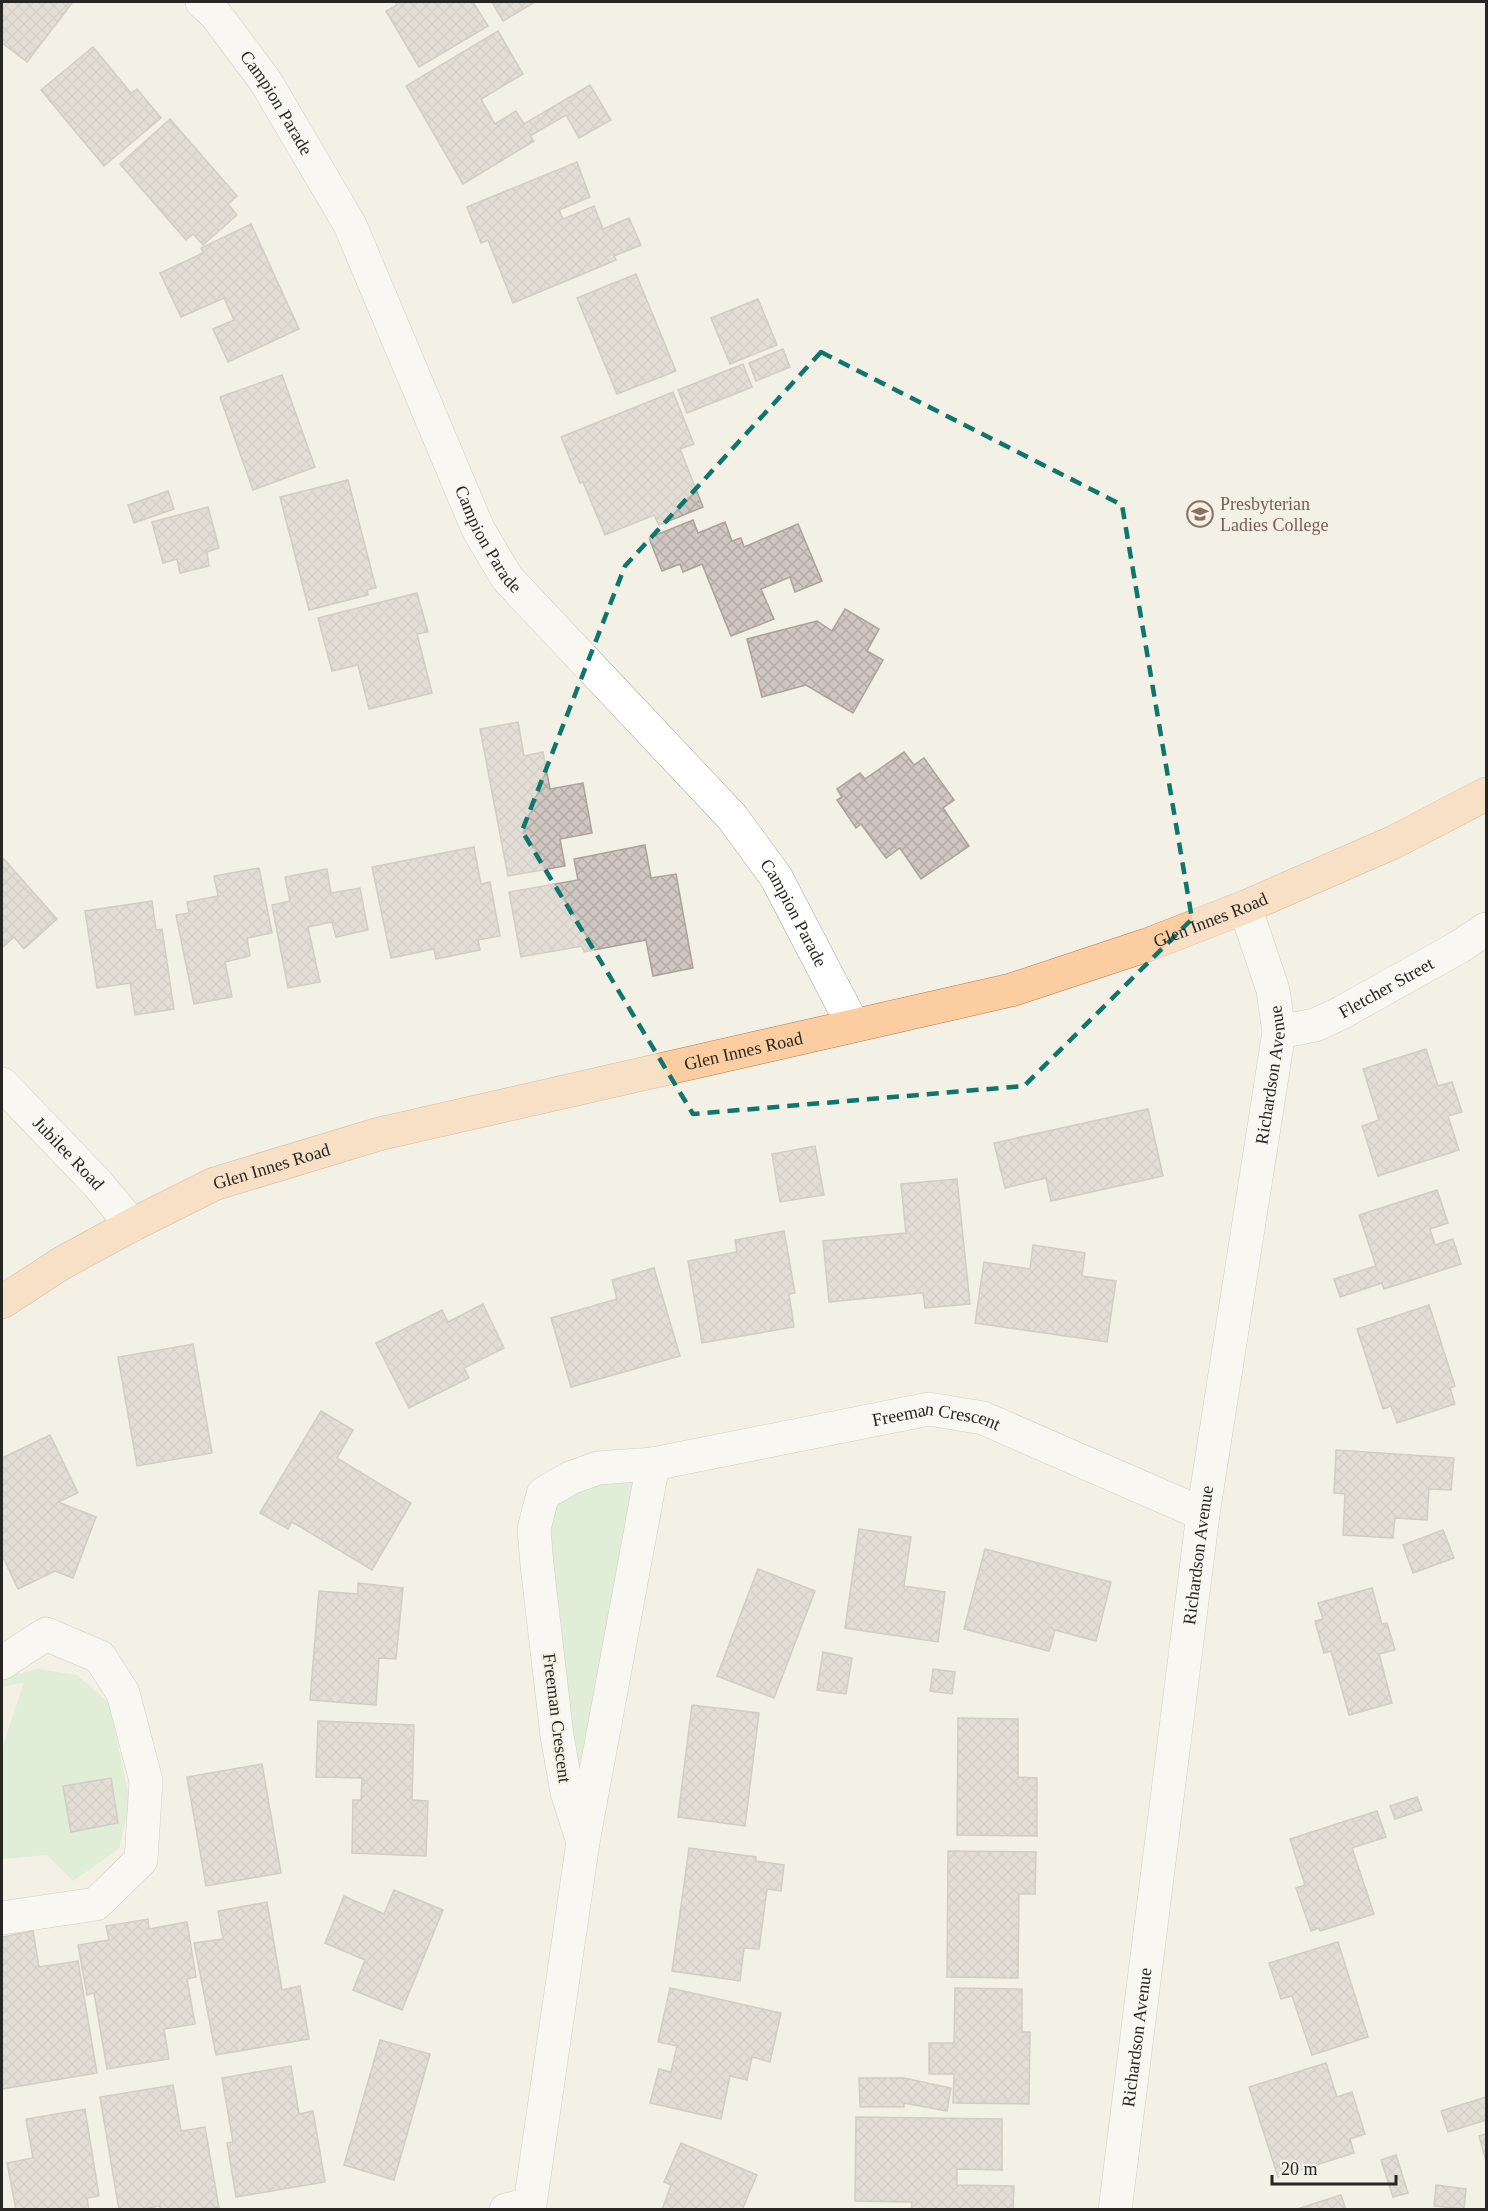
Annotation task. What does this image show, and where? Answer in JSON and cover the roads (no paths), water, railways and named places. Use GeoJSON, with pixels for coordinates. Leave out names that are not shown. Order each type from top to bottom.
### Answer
{"type":"FeatureCollection","features":[{"type":"Feature","properties":{"kind":"main road","name":"Glen Innes Road"},"geometry":{"type":"LineString","coordinates":[[2,1302],[62,1263],[214,1184],[379,1134],[1011,990],[1147,945],[1245,907],[1394,842],[1486,794]]}},
{"type":"Feature","properties":{"kind":"street","name":"Campion Parade"},"geometry":{"type":"LineString","coordinates":[[202,2],[216,15],[266,82],[350,225],[478,529],[507,578],[732,817],[776,877],[853,1025]]}},
{"type":"Feature","properties":{"kind":"street","name":"Richardson Avenue"},"geometry":{"type":"LineString","coordinates":[[1115,2210],[1203,1514],[1279,1032],[1273,990],[1245,907]]}},
{"type":"Feature","properties":{"kind":"street","name":"Fletcher Street"},"geometry":{"type":"LineString","coordinates":[[1279,1032],[1315,1025],[1341,1013],[1459,947],[1486,929]]}},
{"type":"Feature","properties":{"kind":"street","name":"Jubilee Road"},"geometry":{"type":"LineString","coordinates":[[2,1084],[98,1184],[132,1225]]}},
{"type":"Feature","properties":{"kind":"street","name":"Freeman Crescent"},"geometry":{"type":"LineString","coordinates":[[583,1842],[567,1792],[557,1736],[534,1529],[543,1494],[570,1478],[598,1468],[653,1464],[928,1410],[983,1418],[1203,1514]]}},
{"type":"Feature","properties":{"kind":"street","name":"Freeman Crescent"},"geometry":{"type":"LineString","coordinates":[[518,2207],[653,1464]]}},
{"type":"Feature","properties":{"kind":"street"},"geometry":{"type":"LineString","coordinates":[[2,1663],[46,1634],[100,1657],[123,1693],[146,1781],[141,1860],[96,1904],[2,1918]]}},
{"type":"Feature","properties":{"kind":"place","name":"Presbyterian Ladies College"},"geometry":{"type":"Point","coordinates":[1200,514]}}]}
